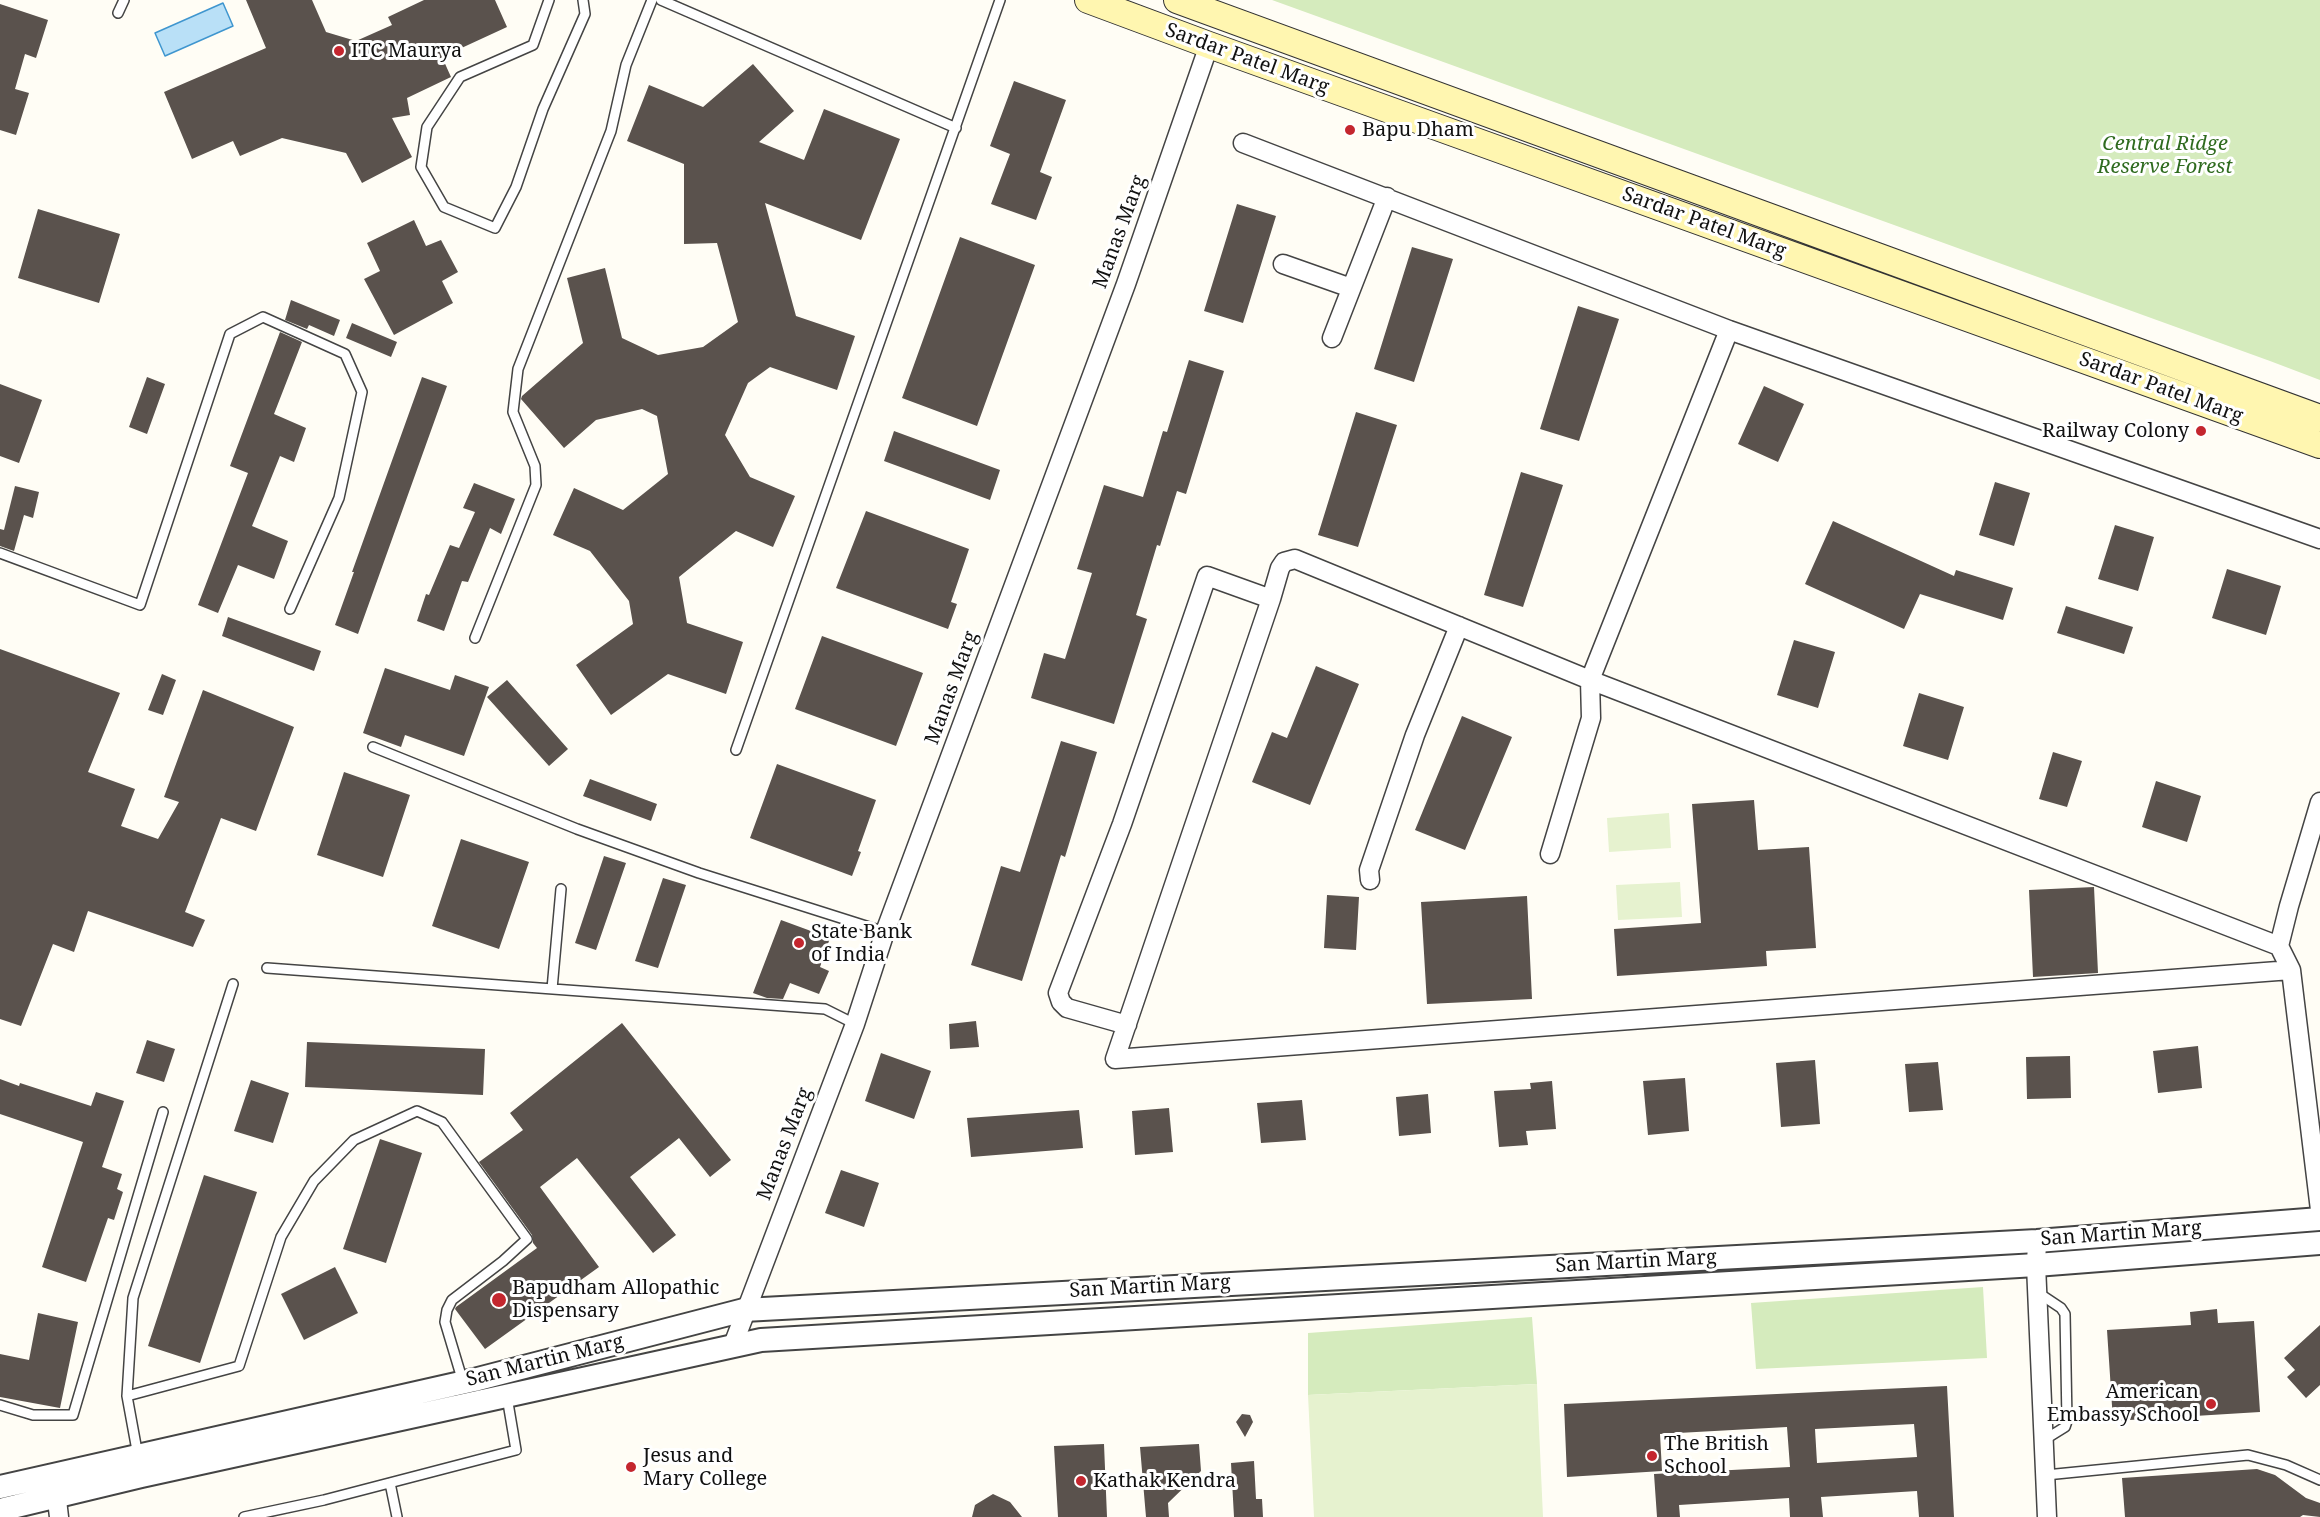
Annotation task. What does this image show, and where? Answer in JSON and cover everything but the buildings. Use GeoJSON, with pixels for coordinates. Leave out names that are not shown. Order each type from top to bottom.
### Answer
{"type":"FeatureCollection","features":[{"type":"Feature","properties":{"kind":"main road","name":"Sardar Patel Marg"},"geometry":{"type":"LineString","coordinates":[[1088,0],[2320,445]]}},
{"type":"Feature","properties":{"kind":"main road","name":"Sardar Patel Marg"},"geometry":{"type":"LineString","coordinates":[[1178,0],[2320,418]]}},
{"type":"Feature","properties":{"kind":"street","name":"Manas Marg"},"geometry":{"type":"LineString","coordinates":[[733,1345],[744,1310],[855,1024],[885,932],[1126,284],[1209,45]]}},
{"type":"Feature","properties":{"kind":"street"},"geometry":{"type":"LineString","coordinates":[[1243,143],[1729,330],[2320,539]]}},
{"type":"Feature","properties":{"kind":"street"},"geometry":{"type":"LineString","coordinates":[[1332,338],[1387,197]]}},
{"type":"Feature","properties":{"kind":"street"},"geometry":{"type":"LineString","coordinates":[[1283,264],[1351,288]]}},
{"type":"Feature","properties":{"kind":"street"},"geometry":{"type":"LineString","coordinates":[[1550,854],[1591,718],[1590,680],[1729,330]]}},
{"type":"Feature","properties":{"kind":"street"},"geometry":{"type":"LineString","coordinates":[[2279,946],[1590,680],[1295,559],[1284,562],[1280,568],[1115,1059],[2291,970]]}},
{"type":"Feature","properties":{"kind":"street"},"geometry":{"type":"LineString","coordinates":[[1126,1025],[1067,1008],[1060,1002],[1058,993],[1122,824],[1207,576],[1271,599]]}},
{"type":"Feature","properties":{"kind":"street"},"geometry":{"type":"LineString","coordinates":[[1370,880],[1369,870],[1415,735],[1459,626]]}},
{"type":"Feature","properties":{"kind":"street"},"geometry":{"type":"LineString","coordinates":[[2320,802],[2279,946],[2291,970],[2318,1169],[2320,1210]]}},
{"type":"Feature","properties":{"kind":"street","name":"San Martin Marg"},"geometry":{"type":"LineString","coordinates":[[0,1510],[56,1496],[140,1466],[744,1310],[2037,1240],[2320,1219]]}},
{"type":"Feature","properties":{"kind":"street"},"geometry":{"type":"LineString","coordinates":[[2037,1240],[2036,1265],[2047,1517]]}},
{"type":"Feature","properties":{"kind":"street","name":"San Martin Marg"},"geometry":{"type":"LineString","coordinates":[[140,1466],[506,1395],[761,1340],[2036,1265],[2320,1243]]}},
{"type":"Feature","properties":{"kind":"street","name":"San Martin Marg"},"geometry":{"type":"LineString","coordinates":[[0,1487],[56,1496]]}},
{"type":"Feature","properties":{"kind":"lane"},"geometry":{"type":"LineString","coordinates":[[118,13],[124,0]]}},
{"type":"Feature","properties":{"kind":"lane"},"geometry":{"type":"LineString","coordinates":[[549,0],[533,45],[460,77],[427,127],[421,166],[444,207],[495,228],[516,187],[543,109],[585,14],[583,0]]}},
{"type":"Feature","properties":{"kind":"lane"},"geometry":{"type":"LineString","coordinates":[[475,638],[536,485],[534,466],[513,412],[518,369],[611,132],[627,65],[652,0]]}},
{"type":"Feature","properties":{"kind":"lane"},"geometry":{"type":"LineString","coordinates":[[661,0],[956,128]]}},
{"type":"Feature","properties":{"kind":"lane"},"geometry":{"type":"LineString","coordinates":[[736,750],[1000,0]]}},
{"type":"Feature","properties":{"kind":"lane"},"geometry":{"type":"LineString","coordinates":[[0,553],[140,605],[230,334],[263,317],[345,354],[362,392],[339,498],[290,609]]}},
{"type":"Feature","properties":{"kind":"lane"},"geometry":{"type":"LineString","coordinates":[[374,747],[577,829],[699,873],[885,932]]}},
{"type":"Feature","properties":{"kind":"lane"},"geometry":{"type":"LineString","coordinates":[[552,989],[561,889]]}},
{"type":"Feature","properties":{"kind":"lane"},"geometry":{"type":"LineString","coordinates":[[267,968],[825,1009],[855,1024]]}},
{"type":"Feature","properties":{"kind":"lane"},"geometry":{"type":"LineString","coordinates":[[140,1466],[127,1396],[133,1298],[232,984]]}},
{"type":"Feature","properties":{"kind":"lane"},"geometry":{"type":"LineString","coordinates":[[127,1396],[239,1366],[281,1237],[314,1181],[354,1140],[417,1111],[442,1122],[527,1239],[503,1261],[452,1300],[447,1310],[445,1322],[463,1382]]}},
{"type":"Feature","properties":{"kind":"lane"},"geometry":{"type":"LineString","coordinates":[[0,1405],[33,1415],[73,1414],[163,1112]]}},
{"type":"Feature","properties":{"kind":"lane"},"geometry":{"type":"LineString","coordinates":[[2037,1292],[2061,1308],[2065,1314],[2067,1421],[2065,1427],[2044,1440]]}},
{"type":"Feature","properties":{"kind":"lane"},"geometry":{"type":"LineString","coordinates":[[244,1517],[324,1500],[516,1450],[506,1395]]}},
{"type":"Feature","properties":{"kind":"lane"},"geometry":{"type":"LineString","coordinates":[[2046,1475],[2248,1455],[2286,1465],[2320,1480]]}},
{"type":"Feature","properties":{"kind":"lane"},"geometry":{"type":"LineString","coordinates":[[390,1483],[397,1517]]}},
{"type":"Feature","properties":{"kind":"green space","name":"Central Ridge Reserve Forest"},"geometry":{"type":"Polygon","coordinates":[[[1272,0],[2320,0],[2320,380],[2270,361],[1272,0]]]}},
{"type":"Feature","properties":{"kind":"green space"},"geometry":{"type":"Polygon","coordinates":[[[1669,813],[1671,848],[1609,852],[1607,818],[1669,813]]]}},
{"type":"Feature","properties":{"kind":"green space"},"geometry":{"type":"Polygon","coordinates":[[[1680,882],[1682,917],[1618,920],[1616,885],[1680,882]]]}},
{"type":"Feature","properties":{"kind":"green space"},"geometry":{"type":"Polygon","coordinates":[[[1983,1287],[1987,1358],[1756,1369],[1751,1303],[1983,1287]]]}},
{"type":"Feature","properties":{"kind":"green space"},"geometry":{"type":"Polygon","coordinates":[[[1532,1317],[1537,1384],[1308,1395],[1308,1333],[1532,1317]]]}},
{"type":"Feature","properties":{"kind":"green space"},"geometry":{"type":"Polygon","coordinates":[[[1537,1384],[1543,1517],[1314,1517],[1308,1395],[1537,1384]]]}},
{"type":"Feature","properties":{"kind":"water"},"geometry":{"type":"Polygon","coordinates":[[[223,3],[233,26],[165,56],[155,33],[223,3]]]}},
{"type":"Feature","properties":{"kind":"place","name":"ITC Maurya"},"geometry":{"type":"Point","coordinates":[339,51]}},
{"type":"Feature","properties":{"kind":"place","name":"Bapu Dham"},"geometry":{"type":"Point","coordinates":[1350,130]}},
{"type":"Feature","properties":{"kind":"place","name":"Railway Colony"},"geometry":{"type":"Point","coordinates":[2201,431]}},
{"type":"Feature","properties":{"kind":"place","name":"State Bank of India"},"geometry":{"type":"Point","coordinates":[799,943]}},
{"type":"Feature","properties":{"kind":"place","name":"Bapudham Allopathic Dispensary"},"geometry":{"type":"Point","coordinates":[499,1300]}},
{"type":"Feature","properties":{"kind":"place","name":"American Embassy School"},"geometry":{"type":"Point","coordinates":[2211,1404]}},
{"type":"Feature","properties":{"kind":"place","name":"The British School"},"geometry":{"type":"Point","coordinates":[1652,1456]}},
{"type":"Feature","properties":{"kind":"place","name":"Jesus and Mary College"},"geometry":{"type":"Point","coordinates":[631,1467]}},
{"type":"Feature","properties":{"kind":"place","name":"Kathak Kendra"},"geometry":{"type":"Point","coordinates":[1081,1481]}}]}
